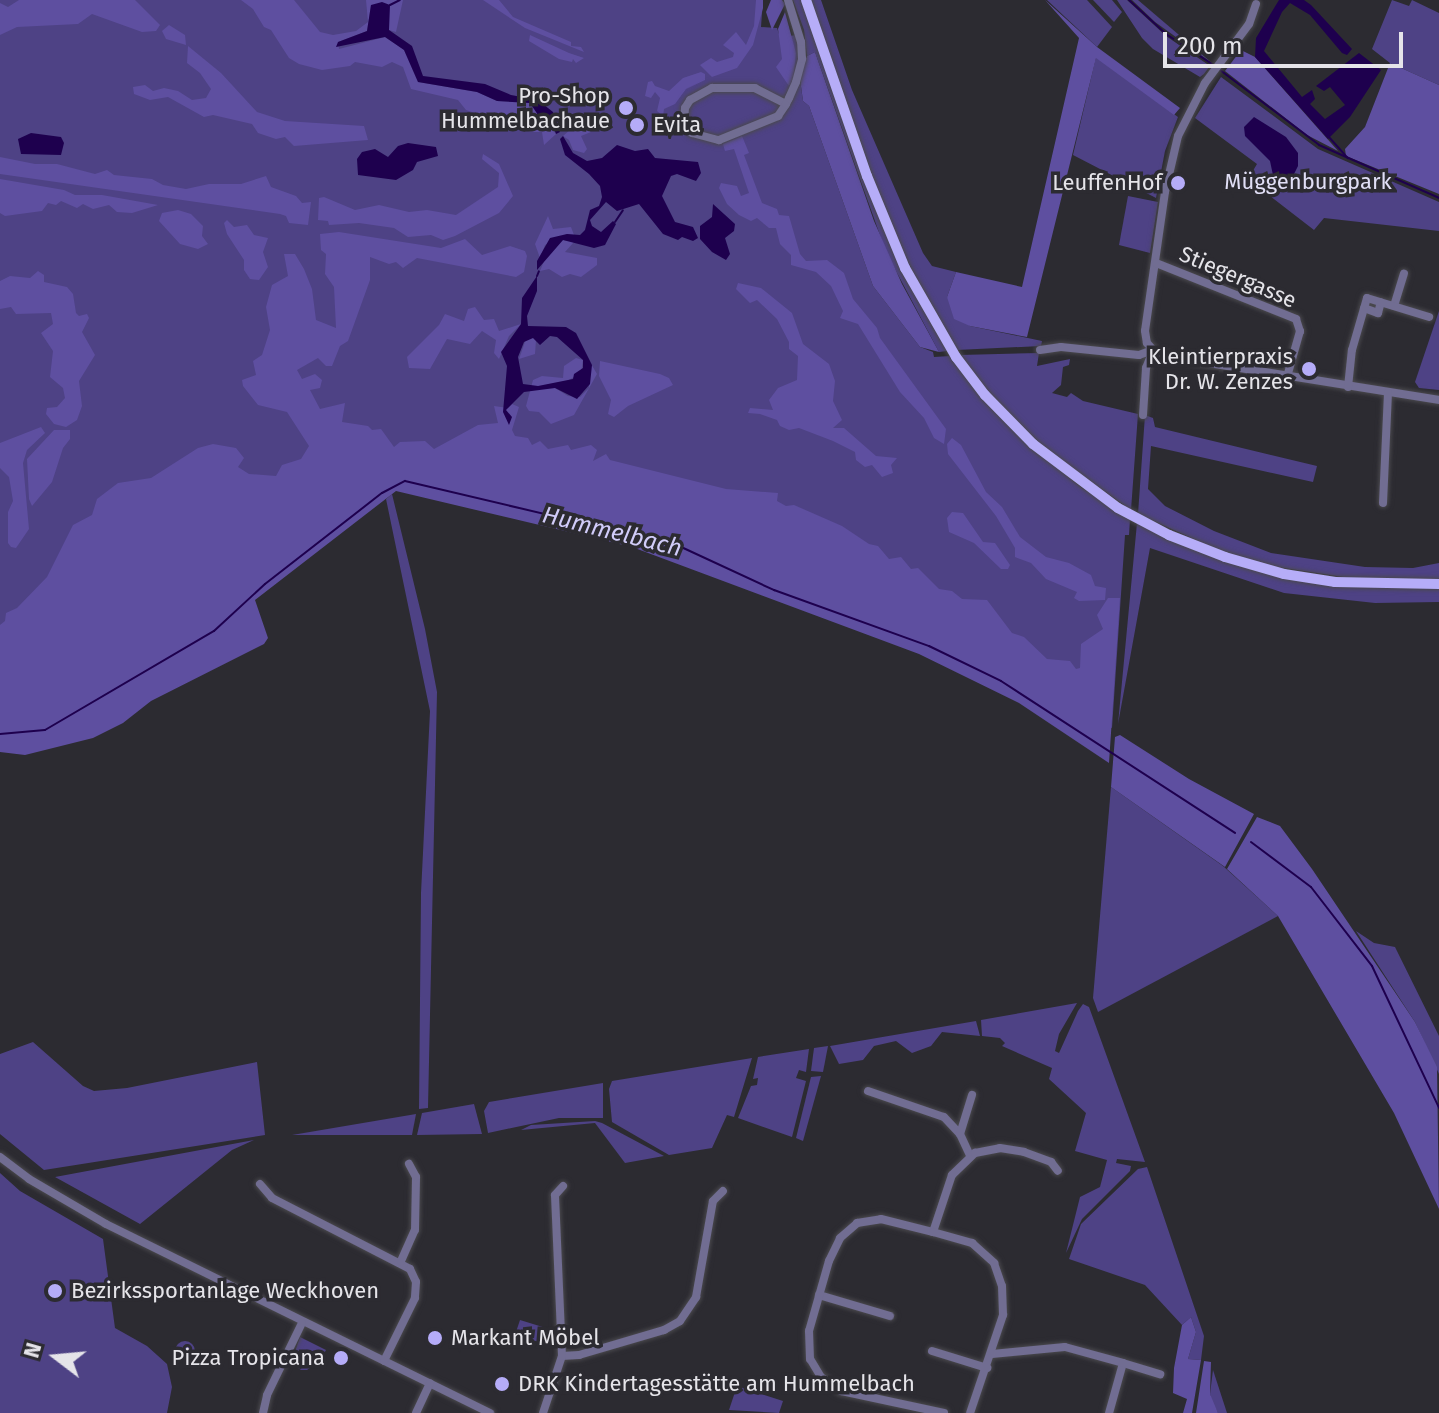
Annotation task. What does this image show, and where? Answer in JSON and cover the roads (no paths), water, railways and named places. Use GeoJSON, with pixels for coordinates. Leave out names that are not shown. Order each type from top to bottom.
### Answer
{"type":"FeatureCollection","features":[{"type":"Feature","properties":{"kind":"main road"},"geometry":{"type":"LineString","coordinates":[[806,0],[867,176],[920,299],[968,373],[1033,444],[1118,508],[1169,535],[1225,557],[1284,574],[1335,582],[1439,584]]}},
{"type":"Feature","properties":{"kind":"street"},"geometry":{"type":"LineString","coordinates":[[786,104],[755,88],[712,88],[690,100],[685,108],[684,123],[697,135],[724,140],[772,121],[786,104],[796,82],[803,53],[788,0]]}},
{"type":"Feature","properties":{"kind":"street"},"geometry":{"type":"LineString","coordinates":[[1143,415],[1150,346],[1145,331],[1171,157],[1188,111],[1249,24],[1258,1]]}},
{"type":"Feature","properties":{"kind":"street","name":"Stiegergasse"},"geometry":{"type":"LineString","coordinates":[[1156,263],[1296,319],[1300,331],[1287,377]]}},
{"type":"Feature","properties":{"kind":"street"},"geometry":{"type":"LineString","coordinates":[[1394,306],[1404,274]]}},
{"type":"Feature","properties":{"kind":"street"},"geometry":{"type":"LineString","coordinates":[[1348,387],[1352,350],[1367,298],[1429,317]]}},
{"type":"Feature","properties":{"kind":"street"},"geometry":{"type":"LineString","coordinates":[[1040,350],[1061,347],[1139,355],[1150,346]]}},
{"type":"Feature","properties":{"kind":"street"},"geometry":{"type":"LineString","coordinates":[[1150,346],[1165,356],[1189,357],[1287,377],[1439,400]]}},
{"type":"Feature","properties":{"kind":"street"},"geometry":{"type":"LineString","coordinates":[[1383,503],[1388,393]]}},
{"type":"Feature","properties":{"kind":"street"},"geometry":{"type":"LineString","coordinates":[[868,1091],[940,1114],[960,1134],[970,1155]]}},
{"type":"Feature","properties":{"kind":"street"},"geometry":{"type":"LineString","coordinates":[[960,1134],[972,1095]]}},
{"type":"Feature","properties":{"kind":"street"},"geometry":{"type":"LineString","coordinates":[[933,1232],[952,1175],[970,1155],[986,1149],[1007,1149],[1047,1159],[1058,1171]]}},
{"type":"Feature","properties":{"kind":"street"},"geometry":{"type":"LineString","coordinates":[[0,1157],[86,1213],[302,1323],[490,1413]]}},
{"type":"Feature","properties":{"kind":"street"},"geometry":{"type":"LineString","coordinates":[[401,1261],[415,1230],[416,1177],[409,1164]]}},
{"type":"Feature","properties":{"kind":"street"},"geometry":{"type":"LineString","coordinates":[[260,1184],[272,1198],[401,1261],[413,1272],[416,1293],[384,1361]]}},
{"type":"Feature","properties":{"kind":"street"},"geometry":{"type":"LineString","coordinates":[[543,1413],[562,1356],[555,1195],[563,1186]]}},
{"type":"Feature","properties":{"kind":"street"},"geometry":{"type":"LineString","coordinates":[[562,1356],[579,1355],[664,1330],[680,1321],[696,1297],[713,1201],[723,1191]]}},
{"type":"Feature","properties":{"kind":"street"},"geometry":{"type":"LineString","coordinates":[[944,1413],[850,1394],[821,1377],[807,1348],[833,1251],[845,1233],[857,1223],[881,1219],[933,1232],[978,1247],[998,1270],[1004,1306],[992,1354],[970,1413]]}},
{"type":"Feature","properties":{"kind":"street"},"geometry":{"type":"LineString","coordinates":[[819,1295],[890,1316]]}},
{"type":"Feature","properties":{"kind":"street"},"geometry":{"type":"LineString","coordinates":[[263,1413],[267,1395],[302,1323]]}},
{"type":"Feature","properties":{"kind":"street"},"geometry":{"type":"LineString","coordinates":[[992,1354],[1065,1347],[1160,1374]]}},
{"type":"Feature","properties":{"kind":"street"},"geometry":{"type":"LineString","coordinates":[[932,1351],[987,1368]]}},
{"type":"Feature","properties":{"kind":"street"},"geometry":{"type":"LineString","coordinates":[[1109,1413],[1123,1363]]}},
{"type":"Feature","properties":{"kind":"street"},"geometry":{"type":"LineString","coordinates":[[416,1413],[430,1383]]}},
{"type":"Feature","properties":{"kind":"waterway"},"geometry":{"type":"LineString","coordinates":[[390,5],[400,0]]}},
{"type":"Feature","properties":{"kind":"waterway"},"geometry":{"type":"LineString","coordinates":[[1129,0],[1166,34],[1215,66]]}},
{"type":"Feature","properties":{"kind":"waterway"},"geometry":{"type":"LineString","coordinates":[[1220,70],[1319,145],[1439,198]]}},
{"type":"Feature","properties":{"kind":"waterway"},"geometry":{"type":"LineString","coordinates":[[1328,136],[1348,158]]}},
{"type":"Feature","properties":{"kind":"waterway"},"geometry":{"type":"LineString","coordinates":[[615,222],[623,210]]}},
{"type":"Feature","properties":{"kind":"waterway"},"geometry":{"type":"LineString","coordinates":[[537,276],[539,271]]}},
{"type":"Feature","properties":{"kind":"waterway","name":"Hummelbach"},"geometry":{"type":"LineString","coordinates":[[0,734],[45,730],[214,631],[265,584],[382,493],[405,481],[679,546],[774,590],[929,646],[1001,681],[1235,833]]}},
{"type":"Feature","properties":{"kind":"waterway","name":"Hummelbach"},"geometry":{"type":"LineString","coordinates":[[1251,842],[1311,887],[1372,966],[1439,1108]]}},
{"type":"Feature","properties":{"kind":"place","name":"Pro-Shop Hummelbachaue"},"geometry":{"type":"Point","coordinates":[626,108]}},
{"type":"Feature","properties":{"kind":"place","name":"Evita"},"geometry":{"type":"Point","coordinates":[637,125]}},
{"type":"Feature","properties":{"kind":"place","name":"LeuffenHof"},"geometry":{"type":"Point","coordinates":[1178,183]}},
{"type":"Feature","properties":{"kind":"place","name":"Kleintierpraxis Dr. W. Zenzes"},"geometry":{"type":"Point","coordinates":[1309,369]}},
{"type":"Feature","properties":{"kind":"place","name":"Bezirkssportanlage Weckhoven"},"geometry":{"type":"Point","coordinates":[55,1291]}},
{"type":"Feature","properties":{"kind":"place","name":"Markant Möbel"},"geometry":{"type":"Point","coordinates":[435,1338]}},
{"type":"Feature","properties":{"kind":"place","name":"Pizza Tropicana"},"geometry":{"type":"Point","coordinates":[341,1358]}},
{"type":"Feature","properties":{"kind":"place","name":"DRK Kindertagesstätte am Hummelbach"},"geometry":{"type":"Point","coordinates":[502,1384]}},
{"type":"Feature","properties":{"kind":"park label","name":"Müggenburgpark"},"geometry":{"type":"Point","coordinates":[1308,182]}}]}
